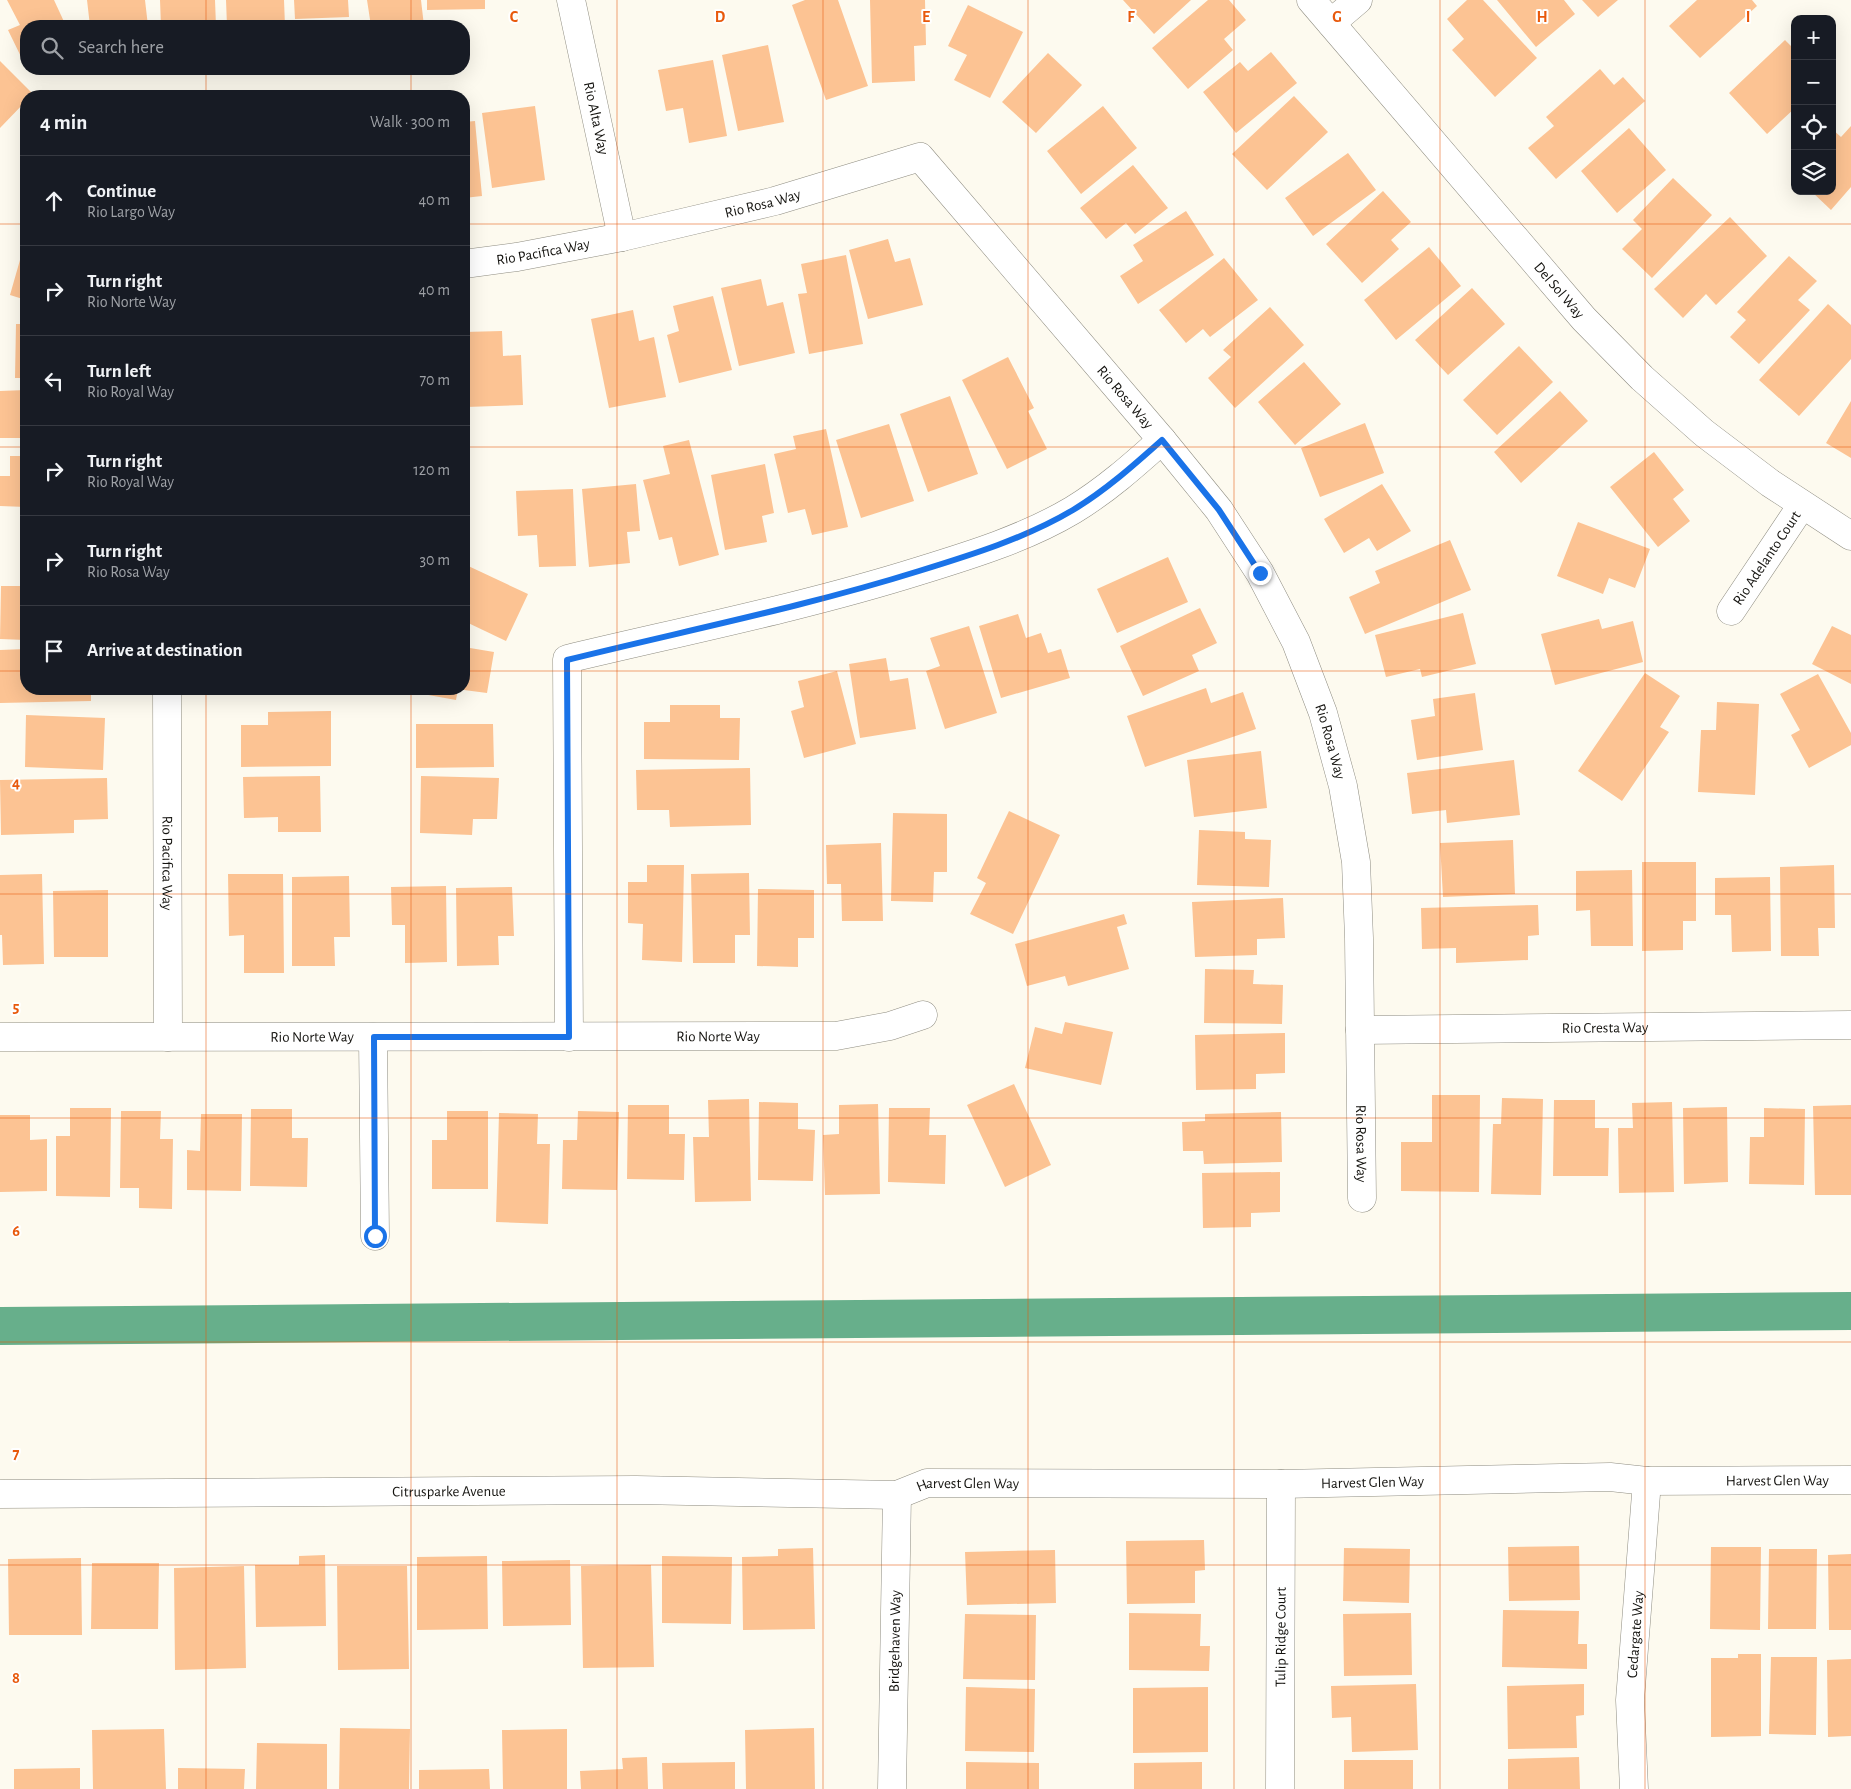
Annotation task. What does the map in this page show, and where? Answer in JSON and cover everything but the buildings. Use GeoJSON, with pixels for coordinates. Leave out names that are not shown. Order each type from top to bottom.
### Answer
{"type":"FeatureCollection","features":[{"type":"Feature","properties":{"kind":"street","name":"Rio Alta Way"},"geometry":{"type":"LineString","coordinates":[[571,0],[622,238]]}},
{"type":"Feature","properties":{"kind":"street","name":"Del Sol Way"},"geometry":{"type":"LineString","coordinates":[[1311,0],[1590,325],[1642,378],[1704,433],[1770,483],[1851,536]]}},
{"type":"Feature","properties":{"kind":"street"},"geometry":{"type":"LineString","coordinates":[[1331,23],[1358,0]]}},
{"type":"Feature","properties":{"kind":"street","name":"Rio Rosa Way"},"geometry":{"type":"LineString","coordinates":[[622,238],[775,201],[920,157],[1162,440],[1219,510],[1260,573],[1296,642],[1323,713],[1343,786],[1356,862],[1360,938],[1362,1198]]}},
{"type":"Feature","properties":{"kind":"street","name":"Rio Pacifica Way"},"geometry":{"type":"LineString","coordinates":[[470,263],[517,257],[622,238]]}},
{"type":"Feature","properties":{"kind":"street"},"geometry":{"type":"LineString","coordinates":[[569,1037],[567,660],[867,587],[1008,541],[1073,510],[1116,480],[1162,440]]}},
{"type":"Feature","properties":{"kind":"street","name":"Rio Adelanto Court"},"geometry":{"type":"LineString","coordinates":[[1731,611],[1802,505]]}},
{"type":"Feature","properties":{"kind":"street","name":"Rio Pacifica Way"},"geometry":{"type":"LineString","coordinates":[[167,695],[168,1037]]}},
{"type":"Feature","properties":{"kind":"street","name":"Rio Norte Way"},"geometry":{"type":"LineString","coordinates":[[0,1037],[836,1036],[890,1026],[923,1015]]}},
{"type":"Feature","properties":{"kind":"street","name":"Rio Cresta Way"},"geometry":{"type":"LineString","coordinates":[[1360,1030],[1851,1025]]}},
{"type":"Feature","properties":{"kind":"street"},"geometry":{"type":"LineString","coordinates":[[374,1037],[375,1236]]}},
{"type":"Feature","properties":{"kind":"street","name":"Harvest Glen Way"},"geometry":{"type":"LineString","coordinates":[[897,1494],[926,1483],[1281,1484],[1610,1477],[1647,1481],[1851,1480]]}},
{"type":"Feature","properties":{"kind":"street","name":"Cedargate Way"},"geometry":{"type":"LineString","coordinates":[[1634,1789],[1630,1700],[1647,1481]]}},
{"type":"Feature","properties":{"kind":"street","name":"Tulip Ridge Court"},"geometry":{"type":"LineString","coordinates":[[1280,1789],[1281,1484]]}},
{"type":"Feature","properties":{"kind":"street","name":"Citrusparke Avenue"},"geometry":{"type":"LineString","coordinates":[[0,1494],[636,1490],[897,1494]]}},
{"type":"Feature","properties":{"kind":"street","name":"Bridgehaven Way"},"geometry":{"type":"LineString","coordinates":[[892,1789],[897,1494]]}},
{"type":"Feature","properties":{"kind":"waterway"},"geometry":{"type":"LineString","coordinates":[[0,1326],[1851,1311]]}},
{"type":"Feature","properties":{"kind":"route"},"geometry":{"type":"LineString","coordinates":[[375,1236],[374,1037],[569,1037],[567,660],[867,587],[963,557],[1026,534],[1073,510],[1116,480],[1162,440],[1219,510],[1260,573]]}}]}
